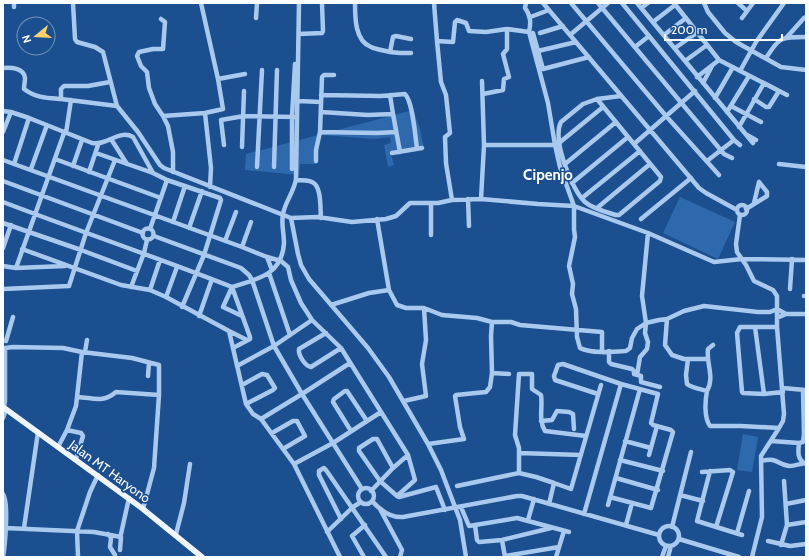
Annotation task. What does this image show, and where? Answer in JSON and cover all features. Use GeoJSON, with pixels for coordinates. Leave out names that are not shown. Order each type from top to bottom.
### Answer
{"type":"FeatureCollection","features":[{"type":"Feature","properties":{"kind":"main road","name":"Jalan MT Haryono"},"geometry":{"type":"LineString","coordinates":[[4,407],[143,508],[176,534],[196,555],[202,557]]}},
{"type":"Feature","properties":{"kind":"street"},"geometry":{"type":"LineString","coordinates":[[73,3],[75,39],[77,42],[96,46],[103,52],[110,82],[118,106],[138,132],[159,164],[173,172],[291,218],[321,218],[352,222],[396,216],[410,203],[431,203],[468,199],[574,206],[648,233],[714,262],[742,259],[806,260]]}},
{"type":"Feature","properties":{"kind":"street"},"geometry":{"type":"LineString","coordinates":[[163,116],[205,113],[223,109],[218,78],[201,3]]}},
{"type":"Feature","properties":{"kind":"street"},"geometry":{"type":"LineString","coordinates":[[256,18],[257,3]]}},
{"type":"Feature","properties":{"kind":"street"},"geometry":{"type":"LineString","coordinates":[[292,169],[295,117],[298,100],[299,3]]}},
{"type":"Feature","properties":{"kind":"street"},"geometry":{"type":"LineString","coordinates":[[299,34],[322,33],[322,3]]}},
{"type":"Feature","properties":{"kind":"street"},"geometry":{"type":"LineString","coordinates":[[354,3],[356,26],[363,43],[371,47],[390,52],[411,53]]}},
{"type":"Feature","properties":{"kind":"street"},"geometry":{"type":"LineString","coordinates":[[434,3],[441,82],[446,95],[450,133],[445,137],[446,163],[452,200]]}},
{"type":"Feature","properties":{"kind":"street"},"geometry":{"type":"LineString","coordinates":[[526,3],[525,8],[530,15],[531,33],[557,144],[560,167],[574,206],[575,237],[569,266],[573,284],[572,294],[576,310],[578,344],[580,348],[595,352],[628,350],[637,329],[646,323],[667,319],[684,311],[704,306],[758,312],[770,312],[777,309]]}},
{"type":"Feature","properties":{"kind":"street"},"geometry":{"type":"LineString","coordinates":[[543,3],[690,178],[706,193],[737,210],[740,215],[736,248],[737,252],[754,281],[773,290],[776,294],[784,414],[783,421],[762,453],[762,517],[752,557]]}},
{"type":"Feature","properties":{"kind":"street"},"geometry":{"type":"LineString","coordinates":[[571,3],[666,116],[719,175]]}},
{"type":"Feature","properties":{"kind":"street"},"geometry":{"type":"LineString","coordinates":[[598,3],[721,151],[726,156],[732,158]]}},
{"type":"Feature","properties":{"kind":"street"},"geometry":{"type":"LineString","coordinates":[[570,35],[608,3]]}},
{"type":"Feature","properties":{"kind":"street"},"geometry":{"type":"LineString","coordinates":[[622,3],[734,140],[740,145]]}},
{"type":"Feature","properties":{"kind":"street"},"geometry":{"type":"LineString","coordinates":[[637,3],[739,127],[754,141]]}},
{"type":"Feature","properties":{"kind":"street"},"geometry":{"type":"LineString","coordinates":[[641,8],[648,3]]}},
{"type":"Feature","properties":{"kind":"street"},"geometry":{"type":"LineString","coordinates":[[704,3],[708,12],[725,33],[736,42],[781,67],[806,70]]}},
{"type":"Feature","properties":{"kind":"street"},"geometry":{"type":"LineString","coordinates":[[738,3],[747,11]]}},
{"type":"Feature","properties":{"kind":"street"},"geometry":{"type":"LineString","coordinates":[[742,18],[753,3]]}},
{"type":"Feature","properties":{"kind":"street"},"geometry":{"type":"LineString","coordinates":[[740,71],[760,35],[784,3]]}},
{"type":"Feature","properties":{"kind":"street"},"geometry":{"type":"LineString","coordinates":[[653,22],[675,4],[719,60],[787,95]]}},
{"type":"Feature","properties":{"kind":"street"},"geometry":{"type":"LineString","coordinates":[[533,16],[549,10]]}},
{"type":"Feature","properties":{"kind":"street"},"geometry":{"type":"LineString","coordinates":[[787,37],[804,17],[806,17]]}},
{"type":"Feature","properties":{"kind":"street"},"geometry":{"type":"LineString","coordinates":[[664,35],[686,18]]}},
{"type":"Feature","properties":{"kind":"street"},"geometry":{"type":"LineString","coordinates":[[161,19],[165,22],[163,49],[150,49],[139,52],[137,56],[147,72],[149,88],[155,104],[168,126],[173,152],[173,172]]}},
{"type":"Feature","properties":{"kind":"street"},"geometry":{"type":"LineString","coordinates":[[437,41],[453,42],[455,22],[457,20],[466,23],[468,31],[486,32],[506,29],[531,33]]}},
{"type":"Feature","properties":{"kind":"street"},"geometry":{"type":"LineString","coordinates":[[540,33],[563,26]]}},
{"type":"Feature","properties":{"kind":"street"},"geometry":{"type":"LineString","coordinates":[[796,27],[796,37]]}},
{"type":"Feature","properties":{"kind":"street"},"geometry":{"type":"LineString","coordinates":[[483,94],[503,90],[504,79],[509,76],[502,54],[507,49],[506,29]]}},
{"type":"Feature","properties":{"kind":"street"},"geometry":{"type":"LineString","coordinates":[[675,48],[698,32]]}},
{"type":"Feature","properties":{"kind":"street"},"geometry":{"type":"LineString","coordinates":[[531,33],[538,51],[542,68],[545,70],[589,57]]}},
{"type":"Feature","properties":{"kind":"street"},"geometry":{"type":"LineString","coordinates":[[635,47],[649,36]]}},
{"type":"Feature","properties":{"kind":"street"},"geometry":{"type":"LineString","coordinates":[[390,52],[393,37],[411,39]]}},
{"type":"Feature","properties":{"kind":"street"},"geometry":{"type":"LineString","coordinates":[[766,58],[778,41],[787,37],[806,37]]}},
{"type":"Feature","properties":{"kind":"street"},"geometry":{"type":"LineString","coordinates":[[538,51],[576,42]]}},
{"type":"Feature","properties":{"kind":"street"},"geometry":{"type":"LineString","coordinates":[[685,61],[708,45]]}},
{"type":"Feature","properties":{"kind":"street"},"geometry":{"type":"LineString","coordinates":[[697,77],[719,60]]}},
{"type":"Feature","properties":{"kind":"street"},"geometry":{"type":"LineString","coordinates":[[3,202],[144,253],[232,287],[271,272],[281,260],[284,242],[283,214],[296,180],[295,64]]}},
{"type":"Feature","properties":{"kind":"street"},"geometry":{"type":"LineString","coordinates":[[703,83],[713,64]]}},
{"type":"Feature","properties":{"kind":"street"},"geometry":{"type":"LineString","coordinates":[[715,98],[733,67]]}},
{"type":"Feature","properties":{"kind":"street"},"geometry":{"type":"LineString","coordinates":[[3,68],[18,69],[22,72],[25,78],[24,88],[39,98],[71,100],[118,106]]}},
{"type":"Feature","properties":{"kind":"street"},"geometry":{"type":"LineString","coordinates":[[257,167],[262,70]]}},
{"type":"Feature","properties":{"kind":"street"},"geometry":{"type":"LineString","coordinates":[[274,167],[277,70]]}},
{"type":"Feature","properties":{"kind":"street"},"geometry":{"type":"LineString","coordinates":[[218,78],[245,74]]}},
{"type":"Feature","properties":{"kind":"street"},"geometry":{"type":"LineString","coordinates":[[316,161],[316,150],[320,132],[322,76],[334,75]]}},
{"type":"Feature","properties":{"kind":"street"},"geometry":{"type":"LineString","coordinates":[[727,112],[749,76]]}},
{"type":"Feature","properties":{"kind":"street"},"geometry":{"type":"LineString","coordinates":[[481,199],[484,145],[482,81]]}},
{"type":"Feature","properties":{"kind":"street"},"geometry":{"type":"LineString","coordinates":[[61,99],[61,89],[64,86],[88,86],[110,82]]}},
{"type":"Feature","properties":{"kind":"street"},"geometry":{"type":"LineString","coordinates":[[739,127],[764,83]]}},
{"type":"Feature","properties":{"kind":"street"},"geometry":{"type":"LineString","coordinates":[[242,147],[244,91]]}},
{"type":"Feature","properties":{"kind":"street"},"geometry":{"type":"LineString","coordinates":[[634,144],[695,91]]}},
{"type":"Feature","properties":{"kind":"street"},"geometry":{"type":"LineString","coordinates":[[754,99],[766,107],[769,107],[779,91]]}},
{"type":"Feature","properties":{"kind":"street"},"geometry":{"type":"LineString","coordinates":[[321,95],[405,94],[408,97],[419,148],[392,153]]}},
{"type":"Feature","properties":{"kind":"street"},"geometry":{"type":"LineString","coordinates":[[390,95],[400,152]]}},
{"type":"Feature","properties":{"kind":"street"},"geometry":{"type":"LineString","coordinates":[[597,99],[660,175],[660,181],[621,214],[616,216],[589,205],[582,198],[572,183],[557,144],[559,125],[583,104],[597,99],[621,96]]}},
{"type":"Feature","properties":{"kind":"street"},"geometry":{"type":"LineString","coordinates":[[16,268],[28,231],[65,133],[71,100]]}},
{"type":"Feature","properties":{"kind":"street"},"geometry":{"type":"LineString","coordinates":[[298,100],[321,102]]}},
{"type":"Feature","properties":{"kind":"street"},"geometry":{"type":"LineString","coordinates":[[731,106],[760,122]]}},
{"type":"Feature","properties":{"kind":"street"},"geometry":{"type":"LineString","coordinates":[[484,145],[557,144],[603,107]]}},
{"type":"Feature","properties":{"kind":"street"},"geometry":{"type":"LineString","coordinates":[[3,111],[29,118],[98,145],[125,134],[133,137],[153,173]]}},
{"type":"Feature","properties":{"kind":"street"},"geometry":{"type":"LineString","coordinates":[[3,131],[11,112]]}},
{"type":"Feature","properties":{"kind":"street"},"geometry":{"type":"LineString","coordinates":[[321,112],[368,115],[393,114]]}},
{"type":"Feature","properties":{"kind":"street"},"geometry":{"type":"LineString","coordinates":[[205,113],[209,137],[211,168],[210,187]]}},
{"type":"Feature","properties":{"kind":"street"},"geometry":{"type":"LineString","coordinates":[[224,145],[221,120],[244,116],[295,117]]}},
{"type":"Feature","properties":{"kind":"street"},"geometry":{"type":"LineString","coordinates":[[14,164],[29,118]]}},
{"type":"Feature","properties":{"kind":"street"},"geometry":{"type":"LineString","coordinates":[[565,164],[616,122]]}},
{"type":"Feature","properties":{"kind":"street"},"geometry":{"type":"LineString","coordinates":[[31,169],[47,126]]}},
{"type":"Feature","properties":{"kind":"street"},"geometry":{"type":"LineString","coordinates":[[320,132],[377,134],[396,132]]}},
{"type":"Feature","properties":{"kind":"street"},"geometry":{"type":"LineString","coordinates":[[572,183],[628,137]]}},
{"type":"Feature","properties":{"kind":"street"},"geometry":{"type":"LineString","coordinates":[[111,139],[127,164]]}},
{"type":"Feature","properties":{"kind":"street"},"geometry":{"type":"LineString","coordinates":[[73,166],[82,140]]}},
{"type":"Feature","properties":{"kind":"street"},"geometry":{"type":"LineString","coordinates":[[707,161],[734,140]]}},
{"type":"Feature","properties":{"kind":"street"},"geometry":{"type":"LineString","coordinates":[[89,172],[98,145]]}},
{"type":"Feature","properties":{"kind":"street"},"geometry":{"type":"LineString","coordinates":[[582,198],[640,151]]}},
{"type":"Feature","properties":{"kind":"street"},"geometry":{"type":"LineString","coordinates":[[96,153],[153,173],[167,180],[220,197],[221,200],[204,255],[182,307]]}},
{"type":"Feature","properties":{"kind":"street"},"geometry":{"type":"LineString","coordinates":[[55,159],[161,198]]}},
{"type":"Feature","properties":{"kind":"street"},"geometry":{"type":"LineString","coordinates":[[3,160],[31,169],[49,177],[267,257],[281,260],[287,266],[294,289],[312,320],[341,348],[408,455],[415,480],[396,496]]}},
{"type":"Feature","properties":{"kind":"street"},"geometry":{"type":"LineString","coordinates":[[3,289],[68,286],[86,233],[102,196],[115,160]]}},
{"type":"Feature","properties":{"kind":"street"},"geometry":{"type":"LineString","coordinates":[[597,208],[650,164]]}},
{"type":"Feature","properties":{"kind":"street"},"geometry":{"type":"LineString","coordinates":[[779,164],[806,167]]}},
{"type":"Feature","properties":{"kind":"street"},"geometry":{"type":"LineString","coordinates":[[641,218],[690,178]]}},
{"type":"Feature","properties":{"kind":"street"},"geometry":{"type":"LineString","coordinates":[[3,180],[143,233],[147,240],[144,253],[131,287]]}},
{"type":"Feature","properties":{"kind":"street"},"geometry":{"type":"LineString","coordinates":[[143,233],[150,229],[167,180]]}},
{"type":"Feature","properties":{"kind":"street"},"geometry":{"type":"LineString","coordinates":[[296,180],[312,182],[316,185],[319,192],[321,218]]}},
{"type":"Feature","properties":{"kind":"street"},"geometry":{"type":"LineString","coordinates":[[173,222],[185,186]]}},
{"type":"Feature","properties":{"kind":"street"},"geometry":{"type":"LineString","coordinates":[[190,228],[202,191]]}},
{"type":"Feature","properties":{"kind":"street"},"geometry":{"type":"LineString","coordinates":[[468,199],[469,226]]}},
{"type":"Feature","properties":{"kind":"street"},"geometry":{"type":"LineString","coordinates":[[431,203],[431,235]]}},
{"type":"Feature","properties":{"kind":"street"},"geometry":{"type":"LineString","coordinates":[[740,215],[745,214],[746,209],[754,203]]}},
{"type":"Feature","properties":{"kind":"street"},"geometry":{"type":"LineString","coordinates":[[737,210],[738,207],[742,206],[746,209]]}},
{"type":"Feature","properties":{"kind":"street"},"geometry":{"type":"LineString","coordinates":[[225,241],[236,212]]}},
{"type":"Feature","properties":{"kind":"street"},"geometry":{"type":"LineString","coordinates":[[291,218],[301,265],[309,279],[368,348],[389,377],[428,444],[441,470],[455,508],[463,532],[466,557]]}},
{"type":"Feature","properties":{"kind":"street"},"geometry":{"type":"LineString","coordinates":[[377,219],[389,290],[396,305],[406,308],[424,308],[442,315],[477,318],[492,322],[511,322],[520,325],[602,332],[602,352]]}},
{"type":"Feature","properties":{"kind":"street"},"geometry":{"type":"LineString","coordinates":[[3,222],[137,272]]}},
{"type":"Feature","properties":{"kind":"street"},"geometry":{"type":"LineString","coordinates":[[242,247],[251,222]]}},
{"type":"Feature","properties":{"kind":"street"},"geometry":{"type":"LineString","coordinates":[[3,248],[11,225]]}},
{"type":"Feature","properties":{"kind":"street"},"geometry":{"type":"LineString","coordinates":[[150,229],[154,236],[241,268],[249,274],[274,346],[302,394],[362,489]]}},
{"type":"Feature","properties":{"kind":"street"},"geometry":{"type":"LineString","coordinates":[[637,375],[640,357],[647,349],[648,342],[645,333],[646,323],[642,296],[648,233]]}},
{"type":"Feature","properties":{"kind":"street"},"geometry":{"type":"LineString","coordinates":[[147,240],[154,236]]}},
{"type":"Feature","properties":{"kind":"street"},"geometry":{"type":"LineString","coordinates":[[22,249],[121,285],[150,290],[247,340]]}},
{"type":"Feature","properties":{"kind":"street"},"geometry":{"type":"LineString","coordinates":[[267,257],[290,335]]}},
{"type":"Feature","properties":{"kind":"street"},"geometry":{"type":"LineString","coordinates":[[790,289],[792,259]]}},
{"type":"Feature","properties":{"kind":"street"},"geometry":{"type":"LineString","coordinates":[[150,290],[160,260]]}},
{"type":"Feature","properties":{"kind":"street"},"geometry":{"type":"LineString","coordinates":[[3,266],[16,268],[66,266]]}},
{"type":"Feature","properties":{"kind":"street"},"geometry":{"type":"LineString","coordinates":[[166,297],[177,267]]}},
{"type":"Feature","properties":{"kind":"street"},"geometry":{"type":"LineString","coordinates":[[199,316],[212,279]]}},
{"type":"Feature","properties":{"kind":"street"},"geometry":{"type":"LineString","coordinates":[[232,287],[223,307],[242,316]]}},
{"type":"Feature","properties":{"kind":"street"},"geometry":{"type":"LineString","coordinates":[[232,287],[250,337],[233,348]]}},
{"type":"Feature","properties":{"kind":"street"},"geometry":{"type":"LineString","coordinates":[[331,305],[370,293],[389,290]]}},
{"type":"Feature","properties":{"kind":"street"},"geometry":{"type":"LineString","coordinates":[[404,401],[426,396],[422,364],[426,340],[424,308]]}},
{"type":"Feature","properties":{"kind":"street"},"geometry":{"type":"LineString","coordinates":[[777,309],[786,314]]}},
{"type":"Feature","properties":{"kind":"street"},"geometry":{"type":"LineString","coordinates":[[777,318],[786,314],[806,314]]}},
{"type":"Feature","properties":{"kind":"street"},"geometry":{"type":"LineString","coordinates":[[3,418],[5,402],[4,340],[13,318]]}},
{"type":"Feature","properties":{"kind":"street"},"geometry":{"type":"LineString","coordinates":[[667,319],[666,345],[668,352],[672,356],[688,359],[708,359]]}},
{"type":"Feature","properties":{"kind":"street"},"geometry":{"type":"LineString","coordinates":[[237,366],[274,346],[312,320]]}},
{"type":"Feature","properties":{"kind":"street"},"geometry":{"type":"LineString","coordinates":[[428,444],[464,439],[460,427],[455,396],[486,392],[490,387],[492,373],[490,346],[492,322]]}},
{"type":"Feature","properties":{"kind":"street"},"geometry":{"type":"LineString","coordinates":[[771,441],[799,443],[804,440],[805,390],[783,390],[764,394],[743,393],[737,333],[740,327],[777,327]]}},
{"type":"Feature","properties":{"kind":"street"},"geometry":{"type":"LineString","coordinates":[[755,327],[764,394]]}},
{"type":"Feature","properties":{"kind":"street"},"geometry":{"type":"LineString","coordinates":[[229,331],[246,404],[253,414],[261,419],[294,464],[340,557]]}},
{"type":"Feature","properties":{"kind":"street"},"geometry":{"type":"LineString","coordinates":[[326,333],[299,349],[299,354],[307,366],[311,367],[341,348]]}},
{"type":"Feature","properties":{"kind":"street"},"geometry":{"type":"LineString","coordinates":[[58,447],[67,430],[78,397],[83,352],[87,340]]}},
{"type":"Feature","properties":{"kind":"street"},"geometry":{"type":"LineString","coordinates":[[713,345],[708,347],[711,380],[707,391],[706,403],[707,419],[710,426],[779,428]]}},
{"type":"Feature","properties":{"kind":"street"},"geometry":{"type":"LineString","coordinates":[[5,348],[63,348],[132,358],[159,365],[159,395],[154,468],[143,508]]}},
{"type":"Feature","properties":{"kind":"street"},"geometry":{"type":"LineString","coordinates":[[609,351],[610,364],[632,369],[634,374],[641,376],[641,382],[660,387]]}},
{"type":"Feature","properties":{"kind":"street"},"geometry":{"type":"LineString","coordinates":[[688,359],[686,375],[687,384],[690,387],[707,391]]}},
{"type":"Feature","properties":{"kind":"street"},"geometry":{"type":"LineString","coordinates":[[261,419],[350,362]]}},
{"type":"Feature","properties":{"kind":"street"},"geometry":{"type":"LineString","coordinates":[[148,376],[150,363]]}},
{"type":"Feature","properties":{"kind":"street"},"geometry":{"type":"LineString","coordinates":[[598,394],[555,380],[554,376],[558,365],[563,364],[622,384],[658,394],[651,419],[653,425],[673,432],[652,508],[610,497]]}},
{"type":"Feature","properties":{"kind":"street"},"geometry":{"type":"LineString","coordinates":[[492,373],[509,374]]}},
{"type":"Feature","properties":{"kind":"street"},"geometry":{"type":"LineString","coordinates":[[242,385],[262,374],[267,375],[275,388],[246,404]]}},
{"type":"Feature","properties":{"kind":"street"},"geometry":{"type":"LineString","coordinates":[[519,473],[519,453],[515,435],[519,374],[533,374],[532,389],[542,397],[541,421],[542,426],[547,432],[586,436]]}},
{"type":"Feature","properties":{"kind":"street"},"geometry":{"type":"LineString","coordinates":[[584,514],[622,384]]}},
{"type":"Feature","properties":{"kind":"street"},"geometry":{"type":"LineString","coordinates":[[457,486],[519,473],[571,489],[601,385]]}},
{"type":"Feature","properties":{"kind":"street"},"geometry":{"type":"LineString","coordinates":[[608,506],[640,389]]}},
{"type":"Feature","properties":{"kind":"street"},"geometry":{"type":"LineString","coordinates":[[351,431],[333,402],[334,399],[345,391],[347,391],[367,421]]}},
{"type":"Feature","properties":{"kind":"street"},"geometry":{"type":"LineString","coordinates":[[78,397],[105,400],[110,398],[116,392],[159,395]]}},
{"type":"Feature","properties":{"kind":"street"},"geometry":{"type":"LineString","coordinates":[[541,421],[552,420],[557,411],[570,412],[573,413],[574,429]]}},
{"type":"Feature","properties":{"kind":"street"},"geometry":{"type":"LineString","coordinates":[[294,464],[333,443],[381,412]]}},
{"type":"Feature","properties":{"kind":"street"},"geometry":{"type":"LineString","coordinates":[[272,433],[293,421],[297,422],[305,436],[283,449]]}},
{"type":"Feature","properties":{"kind":"street"},"geometry":{"type":"LineString","coordinates":[[649,455],[657,426]]}},
{"type":"Feature","properties":{"kind":"street"},"geometry":{"type":"LineString","coordinates":[[67,430],[82,433],[83,436],[76,459]]}},
{"type":"Feature","properties":{"kind":"street"},"geometry":{"type":"LineString","coordinates":[[24,528],[38,432]]}},
{"type":"Feature","properties":{"kind":"street"},"geometry":{"type":"LineString","coordinates":[[393,468],[377,439],[373,439],[359,448],[380,481],[396,496],[436,487],[445,510]]}},
{"type":"Feature","properties":{"kind":"street"},"geometry":{"type":"LineString","coordinates":[[625,441],[651,448]]}},
{"type":"Feature","properties":{"kind":"street"},"geometry":{"type":"LineString","coordinates":[[799,443],[798,452],[802,462],[806,464]]}},
{"type":"Feature","properties":{"kind":"street"},"geometry":{"type":"LineString","coordinates":[[672,527],[691,452]]}},
{"type":"Feature","properties":{"kind":"street"},"geometry":{"type":"LineString","coordinates":[[519,453],[581,455]]}},
{"type":"Feature","properties":{"kind":"street"},"geometry":{"type":"LineString","coordinates":[[371,491],[408,455]]}},
{"type":"Feature","properties":{"kind":"street"},"geometry":{"type":"LineString","coordinates":[[761,461],[775,459],[785,465],[790,466],[806,464]]}},
{"type":"Feature","properties":{"kind":"street"},"geometry":{"type":"LineString","coordinates":[[620,460],[663,471]]}},
{"type":"Feature","properties":{"kind":"street"},"geometry":{"type":"LineString","coordinates":[[176,534],[184,503],[190,464]]}},
{"type":"Feature","properties":{"kind":"street"},"geometry":{"type":"LineString","coordinates":[[341,519],[319,475],[319,471],[324,468],[353,507],[386,557]]}},
{"type":"Feature","properties":{"kind":"street"},"geometry":{"type":"LineString","coordinates":[[702,472],[730,470],[733,472],[716,527]]}},
{"type":"Feature","properties":{"kind":"street"},"geometry":{"type":"LineString","coordinates":[[710,471],[697,521],[742,535]]}},
{"type":"Feature","properties":{"kind":"street"},"geometry":{"type":"LineString","coordinates":[[78,557],[77,531],[90,492],[98,475]]}},
{"type":"Feature","properties":{"kind":"street"},"geometry":{"type":"LineString","coordinates":[[616,478],[658,490]]}},
{"type":"Feature","properties":{"kind":"street"},"geometry":{"type":"LineString","coordinates":[[781,545],[787,525],[784,481]]}},
{"type":"Feature","properties":{"kind":"street"},"geometry":{"type":"LineString","coordinates":[[549,504],[554,483]]}},
{"type":"Feature","properties":{"kind":"street"},"geometry":{"type":"LineString","coordinates":[[367,488],[374,496],[372,501],[367,504],[361,502],[358,496],[362,489],[367,488]]}},
{"type":"Feature","properties":{"kind":"street"},"geometry":{"type":"LineString","coordinates":[[737,533],[749,491]]}},
{"type":"Feature","properties":{"kind":"street"},"geometry":{"type":"LineString","coordinates":[[3,494],[5,498],[3,557]]}},
{"type":"Feature","properties":{"kind":"street"},"geometry":{"type":"LineString","coordinates":[[680,495],[703,501]]}},
{"type":"Feature","properties":{"kind":"street"},"geometry":{"type":"LineString","coordinates":[[380,509],[399,517],[517,496],[534,499],[659,535]]}},
{"type":"Feature","properties":{"kind":"street"},"geometry":{"type":"LineString","coordinates":[[122,534],[129,498]]}},
{"type":"Feature","properties":{"kind":"street"},"geometry":{"type":"LineString","coordinates":[[528,520],[534,499]]}},
{"type":"Feature","properties":{"kind":"street"},"geometry":{"type":"LineString","coordinates":[[786,504],[806,500]]}},
{"type":"Feature","properties":{"kind":"street"},"geometry":{"type":"LineString","coordinates":[[372,501],[380,509],[400,545],[402,550],[400,557]]}},
{"type":"Feature","properties":{"kind":"street"},"geometry":{"type":"LineString","coordinates":[[327,532],[353,507],[361,502]]}},
{"type":"Feature","properties":{"kind":"street"},"geometry":{"type":"LineString","coordinates":[[626,525],[632,503]]}},
{"type":"Feature","properties":{"kind":"street"},"geometry":{"type":"LineString","coordinates":[[461,507],[469,526],[513,518],[528,520],[569,532]]}},
{"type":"Feature","properties":{"kind":"street"},"geometry":{"type":"LineString","coordinates":[[787,525],[806,522]]}},
{"type":"Feature","properties":{"kind":"street"},"geometry":{"type":"LineString","coordinates":[[364,525],[352,536],[364,557]]}},
{"type":"Feature","properties":{"kind":"street"},"geometry":{"type":"LineString","coordinates":[[475,525],[478,541],[502,540],[553,528]]}},
{"type":"Feature","properties":{"kind":"street"},"geometry":{"type":"LineString","coordinates":[[666,527],[672,527],[677,530],[679,540],[674,545],[668,546],[660,540],[659,535],[666,527]]}},
{"type":"Feature","properties":{"kind":"street"},"geometry":{"type":"LineString","coordinates":[[5,528],[108,534],[121,537],[120,550]]}},
{"type":"Feature","properties":{"kind":"street"},"geometry":{"type":"LineString","coordinates":[[556,557],[564,531]]}},
{"type":"Feature","properties":{"kind":"street"},"geometry":{"type":"LineString","coordinates":[[108,534],[112,538],[110,547],[115,555]]}},
{"type":"Feature","properties":{"kind":"street"},"geometry":{"type":"LineString","coordinates":[[502,540],[505,557],[559,547]]}},
{"type":"Feature","properties":{"kind":"street"},"geometry":{"type":"LineString","coordinates":[[679,540],[739,557]]}},
{"type":"Feature","properties":{"kind":"street"},"geometry":{"type":"LineString","coordinates":[[768,541],[790,546],[806,544]]}},
{"type":"Feature","properties":{"kind":"street"},"geometry":{"type":"LineString","coordinates":[[662,557],[668,546]]}},
{"type":"Feature","properties":{"kind":"street"},"geometry":{"type":"LineString","coordinates":[[668,546],[668,557]]}},
{"type":"Feature","properties":{"kind":"shaded area"},"geometry":{"type":"Polygon","coordinates":[[[413,110],[420,129],[424,148],[391,154],[394,165],[388,167],[384,145],[391,143],[390,137],[374,139],[320,135],[317,164],[300,164],[299,175],[245,170],[246,154],[413,110]]]}},
{"type":"Feature","properties":{"kind":"shaded area"},"geometry":{"type":"Polygon","coordinates":[[[680,197],[735,222],[718,259],[663,233],[680,197]]]}},
{"type":"Feature","properties":{"kind":"shaded area"},"geometry":{"type":"Polygon","coordinates":[[[743,434],[758,437],[752,472],[737,470],[743,434]]]}},
{"type":"Feature","properties":{"kind":"district","name":"Cipenjo"},"geometry":{"type":"Point","coordinates":[548,175]}}]}
